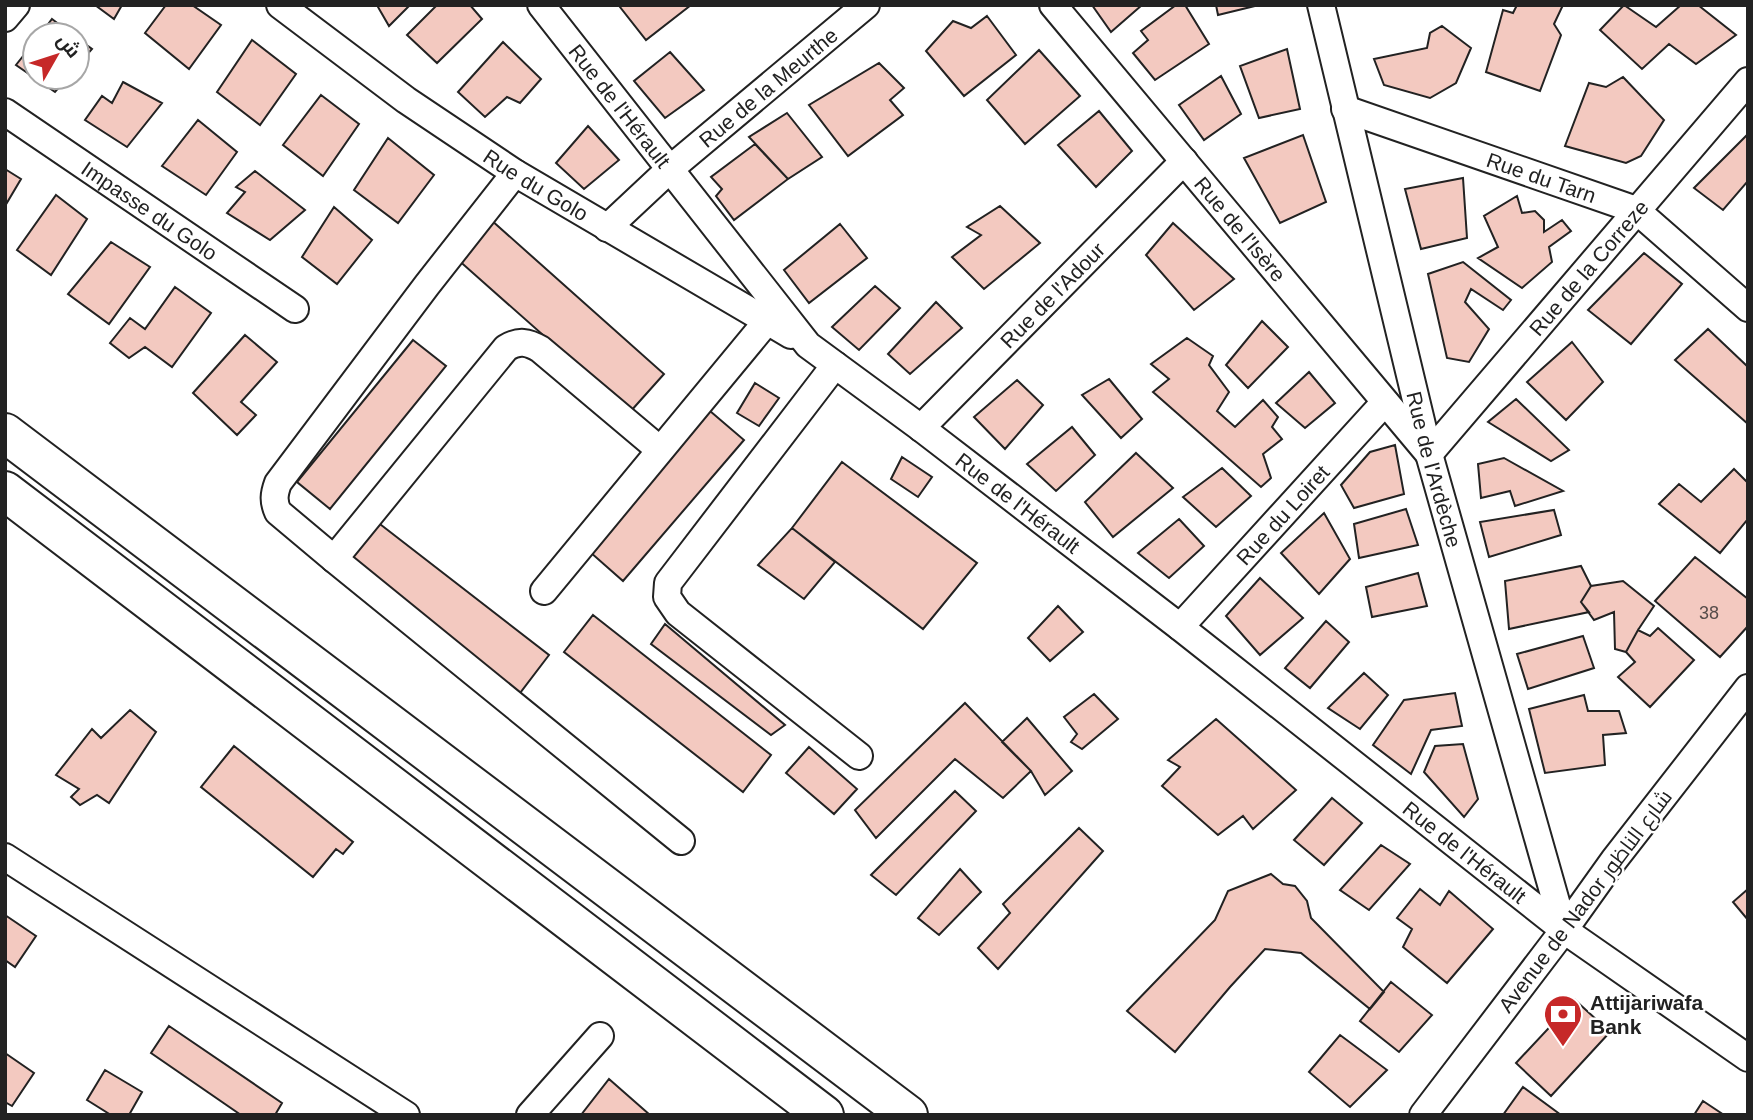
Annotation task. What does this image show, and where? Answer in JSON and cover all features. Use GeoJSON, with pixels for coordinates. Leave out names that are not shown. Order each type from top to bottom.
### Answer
{"type":"FeatureCollection","features":[{"type":"Feature","properties":{"kind":"highway"},"geometry":{"type":"LineString","coordinates":[[5,433],[908,1115]]}},
{"type":"Feature","properties":{"kind":"highway"},"geometry":{"type":"LineString","coordinates":[[5,491],[824,1115]]}},
{"type":"Feature","properties":{"kind":"street"},"geometry":{"type":"LineString","coordinates":[[5,18],[16,5]]}},
{"type":"Feature","properties":{"kind":"street","name":"Rue du Golo"},"geometry":{"type":"LineString","coordinates":[[279,5],[407,100],[515,173],[808,345]]}},
{"type":"Feature","properties":{"kind":"street","name":"Rue de l'Hérault"},"geometry":{"type":"LineString","coordinates":[[541,5],[808,345],[1181,627],[1564,930],[1748,1058]]}},
{"type":"Feature","properties":{"kind":"street","name":"Rue de la Meurthe"},"geometry":{"type":"LineString","coordinates":[[607,228],[670,169],[866,5]]}},
{"type":"Feature","properties":{"kind":"street","name":"Rue de l'Isère"},"geometry":{"type":"LineString","coordinates":[[1053,5],[1429,454]]}},
{"type":"Feature","properties":{"kind":"street","name":"Rue de l'Ardèche"},"geometry":{"type":"LineString","coordinates":[[1321,5],[1429,454],[1564,930]]}},
{"type":"Feature","properties":{"kind":"street","name":"Rue de la Correze"},"geometry":{"type":"LineString","coordinates":[[1429,454],[1748,81]]}},
{"type":"Feature","properties":{"kind":"street","name":"Rue du Tarn"},"geometry":{"type":"LineString","coordinates":[[1345,109],[1636,210],[1748,308]]}},
{"type":"Feature","properties":{"kind":"street","name":"Impasse du Golo"},"geometry":{"type":"LineString","coordinates":[[5,112],[295,309]]}},
{"type":"Feature","properties":{"kind":"street","name":"Rue de l'Adour"},"geometry":{"type":"LineString","coordinates":[[921,428],[1184,161]]}},
{"type":"Feature","properties":{"kind":"street"},"geometry":{"type":"LineString","coordinates":[[515,173],[426,285],[278,483],[274,502],[278,512],[334,559],[681,841]]}},
{"type":"Feature","properties":{"kind":"street"},"geometry":{"type":"LineString","coordinates":[[544,591],[768,320]]}},
{"type":"Feature","properties":{"kind":"street"},"geometry":{"type":"LineString","coordinates":[[334,559],[506,348],[513,344],[531,343],[540,349],[660,450]]}},
{"type":"Feature","properties":{"kind":"street"},"geometry":{"type":"LineString","coordinates":[[835,365],[668,583],[667,597],[678,613],[859,756]]}},
{"type":"Feature","properties":{"kind":"street","name":"Rue du Loiret"},"geometry":{"type":"LineString","coordinates":[[1181,627],[1385,402]]}},
{"type":"Feature","properties":{"kind":"street","name":"Avenue de Nador شارع الناظور"},"geometry":{"type":"LineString","coordinates":[[1423,1115],[1614,860],[1748,688]]}},
{"type":"Feature","properties":{"kind":"street"},"geometry":{"type":"LineString","coordinates":[[5,858],[406,1115]]}},
{"type":"Feature","properties":{"kind":"street"},"geometry":{"type":"LineString","coordinates":[[530,1115],[600,1035]]}},
{"type":"Feature","properties":{"kind":"building"},"geometry":{"type":"Polygon","coordinates":[[[95,5],[122,5],[114,19],[95,5]]]}},
{"type":"Feature","properties":{"kind":"building"},"geometry":{"type":"Polygon","coordinates":[[[166,5],[192,5],[221,25],[189,69],[145,33],[166,5]]]}},
{"type":"Feature","properties":{"kind":"building"},"geometry":{"type":"Polygon","coordinates":[[[379,5],[410,5],[389,26],[379,5]]]}},
{"type":"Feature","properties":{"kind":"building"},"geometry":{"type":"Polygon","coordinates":[[[437,5],[470,5],[482,19],[437,63],[407,35],[437,5]]]}},
{"type":"Feature","properties":{"kind":"building"},"geometry":{"type":"Polygon","coordinates":[[[691,5],[646,40],[620,7],[691,5]]]}},
{"type":"Feature","properties":{"kind":"building"},"geometry":{"type":"Polygon","coordinates":[[[1092,5],[1142,5],[1111,32],[1092,5]]]}},
{"type":"Feature","properties":{"kind":"building"},"geometry":{"type":"Polygon","coordinates":[[[1176,5],[1185,5],[1209,44],[1155,80],[1133,53],[1148,40],[1141,31],[1176,5]]]}},
{"type":"Feature","properties":{"kind":"building"},"geometry":{"type":"Polygon","coordinates":[[[1216,5],[1259,5],[1218,15],[1216,5]]]}},
{"type":"Feature","properties":{"kind":"building"},"geometry":{"type":"Polygon","coordinates":[[[1517,5],[1563,5],[1554,24],[1561,35],[1540,91],[1486,72],[1503,10],[1513,13],[1517,5]]]}},
{"type":"Feature","properties":{"kind":"building"},"geometry":{"type":"Polygon","coordinates":[[[1624,5],[1656,27],[1681,5],[1698,5],[1736,35],[1696,64],[1669,44],[1642,69],[1600,30],[1624,5]]]}},
{"type":"Feature","properties":{"kind":"building"},"geometry":{"type":"Polygon","coordinates":[[[987,16],[1016,55],[964,96],[926,51],[953,21],[971,28],[987,16]]]}},
{"type":"Feature","properties":{"kind":"building"},"geometry":{"type":"Polygon","coordinates":[[[1442,26],[1471,48],[1456,83],[1430,98],[1384,85],[1374,59],[1427,48],[1430,33],[1442,26]]]}},
{"type":"Feature","properties":{"kind":"building"},"geometry":{"type":"Polygon","coordinates":[[[252,40],[296,74],[260,125],[217,92],[252,40]]]}},
{"type":"Feature","properties":{"kind":"building"},"geometry":{"type":"Polygon","coordinates":[[[503,42],[541,79],[520,103],[507,97],[485,117],[458,92],[503,42]]]}},
{"type":"Feature","properties":{"kind":"building"},"geometry":{"type":"Polygon","coordinates":[[[1287,49],[1300,109],[1259,118],[1240,66],[1287,49]]]}},
{"type":"Feature","properties":{"kind":"building"},"geometry":{"type":"Polygon","coordinates":[[[1039,50],[1080,96],[1025,144],[987,100],[1039,50]]]}},
{"type":"Feature","properties":{"kind":"building"},"geometry":{"type":"Polygon","coordinates":[[[670,52],[704,90],[665,118],[634,81],[670,52]]]}},
{"type":"Feature","properties":{"kind":"building"},"geometry":{"type":"Polygon","coordinates":[[[879,63],[904,88],[890,100],[903,115],[848,156],[809,105],[879,63]]]}},
{"type":"Feature","properties":{"kind":"building"},"geometry":{"type":"Polygon","coordinates":[[[1221,76],[1241,114],[1204,140],[1179,105],[1221,76]]]}},
{"type":"Feature","properties":{"kind":"building"},"geometry":{"type":"Polygon","coordinates":[[[1623,77],[1664,120],[1641,156],[1626,163],[1565,146],[1589,83],[1606,87],[1623,77]]]}},
{"type":"Feature","properties":{"kind":"building"},"geometry":{"type":"Polygon","coordinates":[[[123,82],[162,103],[127,147],[85,120],[102,96],[112,103],[123,82]]]}},
{"type":"Feature","properties":{"kind":"building"},"geometry":{"type":"Polygon","coordinates":[[[321,95],[359,124],[323,176],[283,145],[321,95]]]}},
{"type":"Feature","properties":{"kind":"building"},"geometry":{"type":"Polygon","coordinates":[[[1099,111],[1132,151],[1096,187],[1058,145],[1099,111]]]}},
{"type":"Feature","properties":{"kind":"building"},"geometry":{"type":"Polygon","coordinates":[[[787,113],[822,157],[788,179],[749,137],[787,113]]]}},
{"type":"Feature","properties":{"kind":"building"},"geometry":{"type":"Polygon","coordinates":[[[198,120],[237,152],[206,195],[162,166],[198,120]]]}},
{"type":"Feature","properties":{"kind":"building"},"geometry":{"type":"Polygon","coordinates":[[[588,126],[619,160],[584,189],[556,163],[588,126]]]}},
{"type":"Feature","properties":{"kind":"building"},"geometry":{"type":"Polygon","coordinates":[[[1748,134],[1748,181],[1723,210],[1694,188],[1748,134]]]}},
{"type":"Feature","properties":{"kind":"building"},"geometry":{"type":"Polygon","coordinates":[[[1303,135],[1326,202],[1280,223],[1244,158],[1303,135]]]}},
{"type":"Feature","properties":{"kind":"building"},"geometry":{"type":"Polygon","coordinates":[[[388,138],[434,175],[398,223],[354,190],[388,138]]]}},
{"type":"Feature","properties":{"kind":"building"},"geometry":{"type":"Polygon","coordinates":[[[755,144],[788,179],[734,220],[716,196],[722,189],[711,177],[755,144]]]}},
{"type":"Feature","properties":{"kind":"building"},"geometry":{"type":"Polygon","coordinates":[[[5,169],[21,179],[5,206],[5,169]]]}},
{"type":"Feature","properties":{"kind":"building"},"geometry":{"type":"Polygon","coordinates":[[[255,171],[305,210],[270,240],[227,213],[245,192],[236,187],[255,171]]]}},
{"type":"Feature","properties":{"kind":"building"},"geometry":{"type":"Polygon","coordinates":[[[1463,178],[1467,238],[1421,249],[1405,189],[1463,178]]]}},
{"type":"Feature","properties":{"kind":"building"},"geometry":{"type":"Polygon","coordinates":[[[56,195],[87,219],[51,275],[17,250],[56,195]]]}},
{"type":"Feature","properties":{"kind":"building"},"geometry":{"type":"Polygon","coordinates":[[[1517,196],[1522,213],[1535,211],[1544,220],[1544,232],[1562,220],[1571,231],[1549,247],[1552,262],[1522,288],[1478,258],[1498,247],[1484,216],[1517,196]]]}},
{"type":"Feature","properties":{"kind":"building"},"geometry":{"type":"Polygon","coordinates":[[[1000,206],[1040,243],[984,289],[952,257],[981,235],[967,227],[1000,206]]]}},
{"type":"Feature","properties":{"kind":"building"},"geometry":{"type":"Polygon","coordinates":[[[334,207],[372,240],[337,284],[302,257],[334,207]]]}},
{"type":"Feature","properties":{"kind":"building"},"geometry":{"type":"Polygon","coordinates":[[[490,219],[664,374],[630,412],[456,258],[490,219]]]}},
{"type":"Feature","properties":{"kind":"building"},"geometry":{"type":"Polygon","coordinates":[[[1173,223],[1234,279],[1194,310],[1146,255],[1173,223]]]}},
{"type":"Feature","properties":{"kind":"building"},"geometry":{"type":"Polygon","coordinates":[[[840,224],[867,258],[809,303],[784,270],[840,224]]]}},
{"type":"Feature","properties":{"kind":"building"},"geometry":{"type":"Polygon","coordinates":[[[111,242],[150,267],[109,324],[68,294],[111,242]]]}},
{"type":"Feature","properties":{"kind":"building"},"geometry":{"type":"Polygon","coordinates":[[[1644,253],[1682,284],[1631,344],[1588,310],[1644,253]]]}},
{"type":"Feature","properties":{"kind":"building"},"geometry":{"type":"Polygon","coordinates":[[[1463,262],[1511,300],[1503,310],[1471,289],[1465,302],[1489,329],[1469,362],[1447,358],[1428,274],[1463,262]]]}},
{"type":"Feature","properties":{"kind":"building"},"geometry":{"type":"Polygon","coordinates":[[[875,286],[900,308],[859,350],[832,327],[875,286]]]}},
{"type":"Feature","properties":{"kind":"building"},"geometry":{"type":"Polygon","coordinates":[[[175,287],[211,313],[172,367],[145,347],[129,358],[110,343],[130,318],[145,329],[175,287]]]}},
{"type":"Feature","properties":{"kind":"building"},"geometry":{"type":"Polygon","coordinates":[[[936,302],[962,328],[910,374],[888,354],[936,302]]]}},
{"type":"Feature","properties":{"kind":"building"},"geometry":{"type":"Polygon","coordinates":[[[1262,321],[1288,347],[1248,388],[1226,365],[1262,321]]]}},
{"type":"Feature","properties":{"kind":"building"},"geometry":{"type":"Polygon","coordinates":[[[1708,329],[1748,367],[1748,424],[1675,360],[1708,329]]]}},
{"type":"Feature","properties":{"kind":"building"},"geometry":{"type":"Polygon","coordinates":[[[245,335],[277,362],[241,402],[256,415],[237,435],[193,393],[245,335]]]}},
{"type":"Feature","properties":{"kind":"building"},"geometry":{"type":"Polygon","coordinates":[[[1187,338],[1213,356],[1209,365],[1229,392],[1217,411],[1235,427],[1263,400],[1278,417],[1272,427],[1282,439],[1263,454],[1271,478],[1261,487],[1153,392],[1169,379],[1151,364],[1187,338]]]}},
{"type":"Feature","properties":{"kind":"building"},"geometry":{"type":"Polygon","coordinates":[[[413,340],[446,366],[330,509],[297,482],[413,340]]]}},
{"type":"Feature","properties":{"kind":"building"},"geometry":{"type":"Polygon","coordinates":[[[1572,342],[1603,382],[1566,420],[1527,382],[1572,342]]]}},
{"type":"Feature","properties":{"kind":"building"},"geometry":{"type":"Polygon","coordinates":[[[1309,372],[1335,403],[1305,428],[1276,403],[1309,372]]]}},
{"type":"Feature","properties":{"kind":"building"},"geometry":{"type":"Polygon","coordinates":[[[1109,379],[1142,419],[1121,438],[1082,395],[1109,379]]]}},
{"type":"Feature","properties":{"kind":"building"},"geometry":{"type":"Polygon","coordinates":[[[1017,380],[1043,405],[1005,449],[974,417],[1017,380]]]}},
{"type":"Feature","properties":{"kind":"building"},"geometry":{"type":"Polygon","coordinates":[[[755,383],[779,398],[759,426],[737,413],[755,383]]]}},
{"type":"Feature","properties":{"kind":"building"},"geometry":{"type":"Polygon","coordinates":[[[1516,399],[1569,450],[1551,461],[1488,422],[1516,399]]]}},
{"type":"Feature","properties":{"kind":"building"},"geometry":{"type":"Polygon","coordinates":[[[710,411],[744,440],[623,581],[590,552],[710,411]]]}},
{"type":"Feature","properties":{"kind":"building"},"geometry":{"type":"Polygon","coordinates":[[[1072,427],[1095,455],[1056,491],[1027,464],[1072,427]]]}},
{"type":"Feature","properties":{"kind":"building"},"geometry":{"type":"Polygon","coordinates":[[[1395,445],[1404,494],[1354,508],[1341,485],[1370,452],[1395,445]]]}},
{"type":"Feature","properties":{"kind":"building"},"geometry":{"type":"Polygon","coordinates":[[[1136,453],[1173,488],[1113,537],[1085,502],[1136,453]]]}},
{"type":"Feature","properties":{"kind":"building"},"geometry":{"type":"Polygon","coordinates":[[[902,457],[932,477],[918,497],[891,479],[902,457]]]}},
{"type":"Feature","properties":{"kind":"building"},"geometry":{"type":"Polygon","coordinates":[[[1504,458],[1563,491],[1515,506],[1510,491],[1481,498],[1478,464],[1504,458]]]}},
{"type":"Feature","properties":{"kind":"building"},"geometry":{"type":"Polygon","coordinates":[[[842,462],[977,563],[923,629],[792,528],[842,462]]]}},
{"type":"Feature","properties":{"kind":"building"},"geometry":{"type":"Polygon","coordinates":[[[1222,468],[1251,496],[1216,527],[1183,497],[1222,468]]]}},
{"type":"Feature","properties":{"kind":"building"},"geometry":{"type":"Polygon","coordinates":[[[1734,469],[1748,483],[1748,519],[1720,553],[1659,504],[1679,484],[1701,502],[1734,469]]]}},
{"type":"Feature","properties":{"kind":"building"},"geometry":{"type":"Polygon","coordinates":[[[1406,509],[1418,545],[1359,558],[1354,524],[1406,509]]]}},
{"type":"Feature","properties":{"kind":"building"},"geometry":{"type":"Polygon","coordinates":[[[1554,510],[1561,535],[1489,557],[1480,522],[1554,510]]]}},
{"type":"Feature","properties":{"kind":"building"},"geometry":{"type":"Polygon","coordinates":[[[1324,513],[1350,559],[1319,594],[1281,553],[1324,513]]]}},
{"type":"Feature","properties":{"kind":"building"},"geometry":{"type":"Polygon","coordinates":[[[1179,519],[1204,546],[1169,578],[1138,553],[1179,519]]]}},
{"type":"Feature","properties":{"kind":"building"},"geometry":{"type":"Polygon","coordinates":[[[376,521],[549,655],[520,693],[346,559],[376,521]]]}},
{"type":"Feature","properties":{"kind":"building"},"geometry":{"type":"Polygon","coordinates":[[[792,528],[835,562],[804,599],[758,565],[792,528]]]}},
{"type":"Feature","properties":{"kind":"building"},"geometry":{"type":"Polygon","coordinates":[[[1695,557],[1748,599],[1748,626],[1720,657],[1655,601],[1695,557]]]}},
{"type":"Feature","properties":{"kind":"building"},"geometry":{"type":"Polygon","coordinates":[[[1581,566],[1591,586],[1581,602],[1589,612],[1509,629],[1505,581],[1581,566]]]}},
{"type":"Feature","properties":{"kind":"building"},"geometry":{"type":"Polygon","coordinates":[[[1418,573],[1427,606],[1372,617],[1366,587],[1418,573]]]}},
{"type":"Feature","properties":{"kind":"building"},"geometry":{"type":"Polygon","coordinates":[[[1260,578],[1303,618],[1260,655],[1226,616],[1260,578]]]}},
{"type":"Feature","properties":{"kind":"building"},"geometry":{"type":"Polygon","coordinates":[[[1623,581],[1654,606],[1626,652],[1615,649],[1614,612],[1594,620],[1581,602],[1591,586],[1623,581]]]}},
{"type":"Feature","properties":{"kind":"building"},"geometry":{"type":"Polygon","coordinates":[[[1058,606],[1083,632],[1050,661],[1028,638],[1058,606]]]}},
{"type":"Feature","properties":{"kind":"building"},"geometry":{"type":"Polygon","coordinates":[[[593,615],[771,755],[743,792],[564,652],[593,615]]]}},
{"type":"Feature","properties":{"kind":"building"},"geometry":{"type":"Polygon","coordinates":[[[1326,621],[1349,642],[1310,688],[1285,668],[1326,621]]]}},
{"type":"Feature","properties":{"kind":"building"},"geometry":{"type":"Polygon","coordinates":[[[665,624],[785,725],[771,735],[651,644],[665,624]]]}},
{"type":"Feature","properties":{"kind":"building"},"geometry":{"type":"Polygon","coordinates":[[[1658,628],[1694,660],[1650,707],[1618,677],[1635,662],[1626,652],[1638,630],[1650,636],[1658,628]]]}},
{"type":"Feature","properties":{"kind":"building"},"geometry":{"type":"Polygon","coordinates":[[[1583,636],[1594,668],[1528,689],[1517,654],[1583,636]]]}},
{"type":"Feature","properties":{"kind":"building"},"geometry":{"type":"Polygon","coordinates":[[[1364,673],[1388,695],[1360,729],[1328,708],[1364,673]]]}},
{"type":"Feature","properties":{"kind":"building"},"geometry":{"type":"Polygon","coordinates":[[[1455,693],[1462,726],[1431,730],[1411,774],[1373,745],[1404,700],[1455,693]]]}},
{"type":"Feature","properties":{"kind":"building"},"geometry":{"type":"Polygon","coordinates":[[[1094,694],[1118,719],[1082,749],[1071,742],[1077,734],[1064,717],[1094,694]]]}},
{"type":"Feature","properties":{"kind":"building"},"geometry":{"type":"Polygon","coordinates":[[[1584,695],[1588,711],[1619,711],[1626,733],[1603,735],[1605,765],[1545,773],[1529,709],[1584,695]]]}},
{"type":"Feature","properties":{"kind":"building"},"geometry":{"type":"Polygon","coordinates":[[[965,703],[1031,771],[1003,798],[955,759],[876,838],[855,810],[965,703]]]}},
{"type":"Feature","properties":{"kind":"building"},"geometry":{"type":"Polygon","coordinates":[[[130,710],[156,732],[109,803],[97,795],[80,805],[71,797],[79,789],[56,775],[92,729],[101,738],[130,710]]]}},
{"type":"Feature","properties":{"kind":"building"},"geometry":{"type":"Polygon","coordinates":[[[1027,718],[1072,771],[1045,795],[1031,771],[1002,742],[1027,718]]]}},
{"type":"Feature","properties":{"kind":"building"},"geometry":{"type":"Polygon","coordinates":[[[1216,719],[1296,790],[1253,829],[1243,816],[1218,835],[1162,786],[1180,767],[1168,760],[1216,719]]]}},
{"type":"Feature","properties":{"kind":"building"},"geometry":{"type":"Polygon","coordinates":[[[1463,744],[1478,799],[1464,817],[1424,772],[1435,746],[1463,744]]]}},
{"type":"Feature","properties":{"kind":"building"},"geometry":{"type":"Polygon","coordinates":[[[234,746],[353,842],[343,854],[336,849],[313,877],[201,787],[234,746]]]}},
{"type":"Feature","properties":{"kind":"building"},"geometry":{"type":"Polygon","coordinates":[[[809,747],[857,789],[834,814],[786,773],[809,747]]]}},
{"type":"Feature","properties":{"kind":"building"},"geometry":{"type":"Polygon","coordinates":[[[955,791],[976,811],[896,895],[871,875],[955,791]]]}},
{"type":"Feature","properties":{"kind":"building"},"geometry":{"type":"Polygon","coordinates":[[[1332,798],[1362,823],[1324,865],[1294,840],[1332,798]]]}},
{"type":"Feature","properties":{"kind":"building"},"geometry":{"type":"Polygon","coordinates":[[[1079,828],[1103,851],[998,969],[978,948],[1010,913],[1003,904],[1079,828]]]}},
{"type":"Feature","properties":{"kind":"building"},"geometry":{"type":"Polygon","coordinates":[[[1381,845],[1410,864],[1369,910],[1340,890],[1381,845]]]}},
{"type":"Feature","properties":{"kind":"building"},"geometry":{"type":"Polygon","coordinates":[[[960,869],[981,892],[939,935],[918,918],[960,869]]]}},
{"type":"Feature","properties":{"kind":"building"},"geometry":{"type":"Polygon","coordinates":[[[1271,874],[1283,884],[1295,886],[1307,901],[1311,918],[1384,992],[1370,1009],[1301,953],[1265,949],[1175,1052],[1127,1011],[1215,920],[1228,891],[1271,874]]]}},
{"type":"Feature","properties":{"kind":"building"},"geometry":{"type":"Polygon","coordinates":[[[1420,889],[1440,905],[1449,891],[1493,929],[1447,983],[1403,947],[1412,929],[1397,918],[1420,889]]]}},
{"type":"Feature","properties":{"kind":"building"},"geometry":{"type":"Polygon","coordinates":[[[1748,889],[1748,920],[1733,902],[1748,889]]]}},
{"type":"Feature","properties":{"kind":"building"},"geometry":{"type":"Polygon","coordinates":[[[5,915],[36,936],[15,967],[5,960],[5,915]]]}},
{"type":"Feature","properties":{"kind":"building"},"geometry":{"type":"Polygon","coordinates":[[[1391,982],[1432,1015],[1399,1052],[1360,1021],[1391,982]]]}},
{"type":"Feature","properties":{"kind":"building"},"geometry":{"type":"Polygon","coordinates":[[[1575,1000],[1610,1032],[1551,1096],[1516,1063],[1575,1000]]]}},
{"type":"Feature","properties":{"kind":"building"},"geometry":{"type":"Polygon","coordinates":[[[169,1026],[282,1103],[275,1115],[241,1115],[151,1053],[169,1026]]]}},
{"type":"Feature","properties":{"kind":"building"},"geometry":{"type":"Polygon","coordinates":[[[1340,1035],[1387,1070],[1350,1107],[1309,1072],[1340,1035]]]}},
{"type":"Feature","properties":{"kind":"building"},"geometry":{"type":"Polygon","coordinates":[[[5,1053],[34,1073],[12,1106],[5,1102],[5,1053]]]}},
{"type":"Feature","properties":{"kind":"building"},"geometry":{"type":"Polygon","coordinates":[[[105,1070],[142,1092],[129,1115],[111,1115],[87,1100],[105,1070]]]}},
{"type":"Feature","properties":{"kind":"building"},"geometry":{"type":"Polygon","coordinates":[[[609,1079],[650,1115],[581,1115],[609,1079]]]}},
{"type":"Feature","properties":{"kind":"building"},"geometry":{"type":"Polygon","coordinates":[[[1523,1087],[1561,1115],[1503,1115],[1523,1087]]]}},
{"type":"Feature","properties":{"kind":"building"},"geometry":{"type":"Polygon","coordinates":[[[1703,1101],[1724,1115],[1694,1115],[1703,1101]]]}},
{"type":"Feature","properties":{"kind":"place","name":"Attijariwafa Bank"},"geometry":{"type":"Point","coordinates":[1563,1048]}}]}
